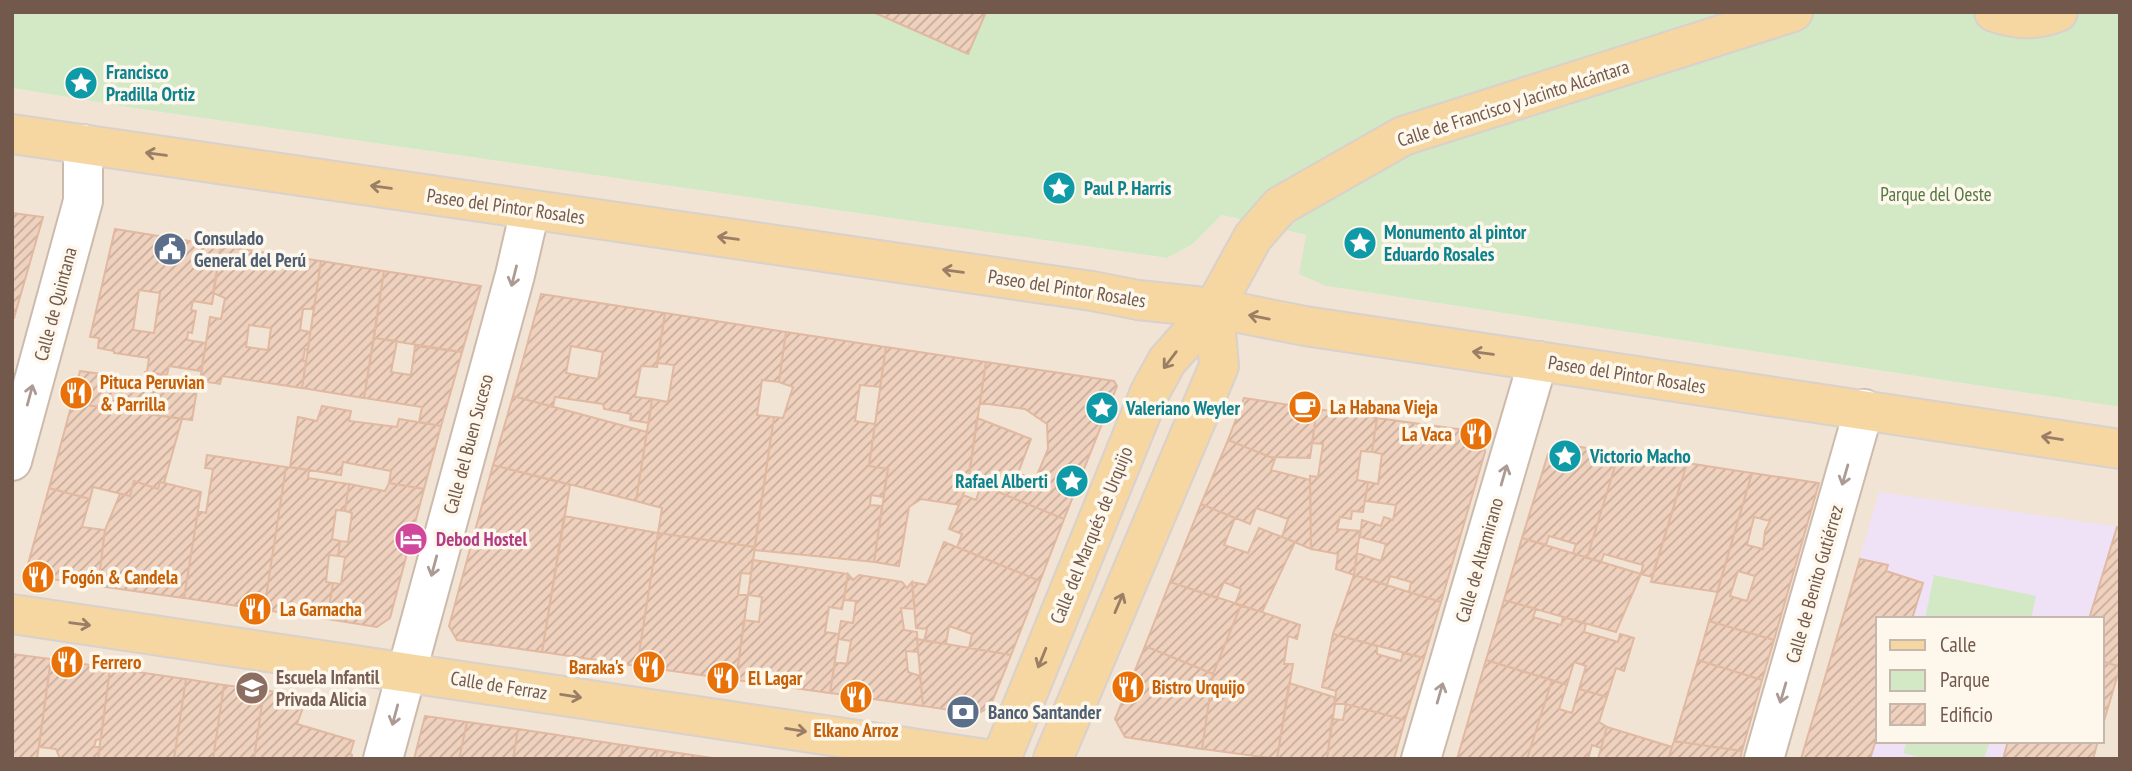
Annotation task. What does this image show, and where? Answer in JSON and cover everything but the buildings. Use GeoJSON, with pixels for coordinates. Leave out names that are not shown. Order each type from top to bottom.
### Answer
{"type":"FeatureCollection","features":[{"type":"Feature","properties":{"kind":"main road","name":"Calle de Francisco y Jacinto Alcántara"},"geometry":{"type":"LineString","coordinates":[[1214,308],[1253,237],[1280,206],[1402,136],[1793,12]]}},
{"type":"Feature","properties":{"kind":"main road"},"geometry":{"type":"LineString","coordinates":[[1994,12],[2015,19],[2041,19],[2058,12]]}},
{"type":"Feature","properties":{"kind":"main road","name":"Paseo del Pintor Rosales"},"geometry":{"type":"LineString","coordinates":[[12,134],[1138,300],[1214,308],[1305,326],[2120,449]]}},
{"type":"Feature","properties":{"kind":"main road","name":"Calle del Marqués de Urquijo"},"geometry":{"type":"LineString","coordinates":[[1001,759],[1150,392],[1167,361],[1214,308]]}},
{"type":"Feature","properties":{"kind":"main road"},"geometry":{"type":"LineString","coordinates":[[1054,759],[1219,366],[1214,308]]}},
{"type":"Feature","properties":{"kind":"main road","name":"Calle de Ferraz"},"geometry":{"type":"LineString","coordinates":[[12,614],[986,759]]}},
{"type":"Feature","properties":{"kind":"street","name":"Calle de Quintana"},"geometry":{"type":"LineString","coordinates":[[12,461],[83,201],[83,144]]}},
{"type":"Feature","properties":{"kind":"street","name":"Calle del Buen Suceso"},"geometry":{"type":"LineString","coordinates":[[383,759],[515,275],[530,210]]}},
{"type":"Feature","properties":{"kind":"street","name":"Calle de Altamirano"},"geometry":{"type":"LineString","coordinates":[[1421,759],[1538,361]]}},
{"type":"Feature","properties":{"kind":"street","name":"Calle de Benito Gutiérrez"},"geometry":{"type":"LineString","coordinates":[[1764,759],[1864,409]]}},
{"type":"Feature","properties":{"kind":"shaded area"},"geometry":{"type":"Polygon","coordinates":[[[12,88],[133,108],[1167,258],[1193,244],[1222,215],[1306,235],[1326,286],[2120,407],[2120,759],[12,759],[12,88]]]}},
{"type":"Feature","properties":{"kind":"shaded area"},"geometry":{"type":"Polygon","coordinates":[[[1879,492],[2120,527],[2120,671],[2104,723],[2104,617],[1876,617],[1876,743],[2098,743],[2093,759],[1801,759],[1879,492]]]}},
{"type":"Feature","properties":{"kind":"green space","name":"Parque del Oeste"},"geometry":{"type":"Polygon","coordinates":[[[12,12],[2120,12],[2120,407],[1326,286],[1299,274],[1306,235],[1222,215],[1193,244],[1167,258],[133,108],[12,88],[12,12]]]}},
{"type":"Feature","properties":{"kind":"green space"},"geometry":{"type":"Polygon","coordinates":[[[1934,575],[2036,596],[2031,617],[1925,617],[1934,575]]]}},
{"type":"Feature","properties":{"kind":"green space"},"geometry":{"type":"Polygon","coordinates":[[[1906,743],[1989,743],[1984,759],[1926,759],[1903,753],[1906,743]]]}},
{"type":"Feature","properties":{"kind":"place","name":"Francisco Pradilla Ortiz"},"geometry":{"type":"Point","coordinates":[81,83]}},
{"type":"Feature","properties":{"kind":"place","name":"Paul P. Harris"},"geometry":{"type":"Point","coordinates":[1059,188]}},
{"type":"Feature","properties":{"kind":"place","name":"Monumento al pintor Eduardo Rosales"},"geometry":{"type":"Point","coordinates":[1360,243]}},
{"type":"Feature","properties":{"kind":"place","name":"Consulado General del Perú"},"geometry":{"type":"Point","coordinates":[170,249]}},
{"type":"Feature","properties":{"kind":"place","name":"Pituca Peruvian & Parrilla"},"geometry":{"type":"Point","coordinates":[76,393]}},
{"type":"Feature","properties":{"kind":"place","name":"La Habana Vieja"},"geometry":{"type":"Point","coordinates":[1305,407]}},
{"type":"Feature","properties":{"kind":"place","name":"Valeriano Weyler"},"geometry":{"type":"Point","coordinates":[1102,408]}},
{"type":"Feature","properties":{"kind":"place","name":"La Vaca"},"geometry":{"type":"Point","coordinates":[1476,434]}},
{"type":"Feature","properties":{"kind":"place","name":"Victorio Macho"},"geometry":{"type":"Point","coordinates":[1565,456]}},
{"type":"Feature","properties":{"kind":"place","name":"Rafael Alberti"},"geometry":{"type":"Point","coordinates":[1072,481]}},
{"type":"Feature","properties":{"kind":"place","name":"Debod Hostel"},"geometry":{"type":"Point","coordinates":[411,539]}},
{"type":"Feature","properties":{"kind":"place","name":"Fogón & Candela"},"geometry":{"type":"Point","coordinates":[38,577]}},
{"type":"Feature","properties":{"kind":"place","name":"La Garnacha"},"geometry":{"type":"Point","coordinates":[255,609]}},
{"type":"Feature","properties":{"kind":"place","name":"Ferrero"},"geometry":{"type":"Point","coordinates":[67,662]}},
{"type":"Feature","properties":{"kind":"place","name":"Baraka's"},"geometry":{"type":"Point","coordinates":[649,667]}},
{"type":"Feature","properties":{"kind":"place","name":"El Lagar"},"geometry":{"type":"Point","coordinates":[723,678]}},
{"type":"Feature","properties":{"kind":"place","name":"Bistro Urquijo"},"geometry":{"type":"Point","coordinates":[1128,687]}},
{"type":"Feature","properties":{"kind":"place","name":"Escuela Infantil Privada Alicia"},"geometry":{"type":"Point","coordinates":[252,688]}},
{"type":"Feature","properties":{"kind":"place","name":"Elkano Arroz"},"geometry":{"type":"Point","coordinates":[856,697]}},
{"type":"Feature","properties":{"kind":"place","name":"Banco Santander"},"geometry":{"type":"Point","coordinates":[963,712]}}]}
